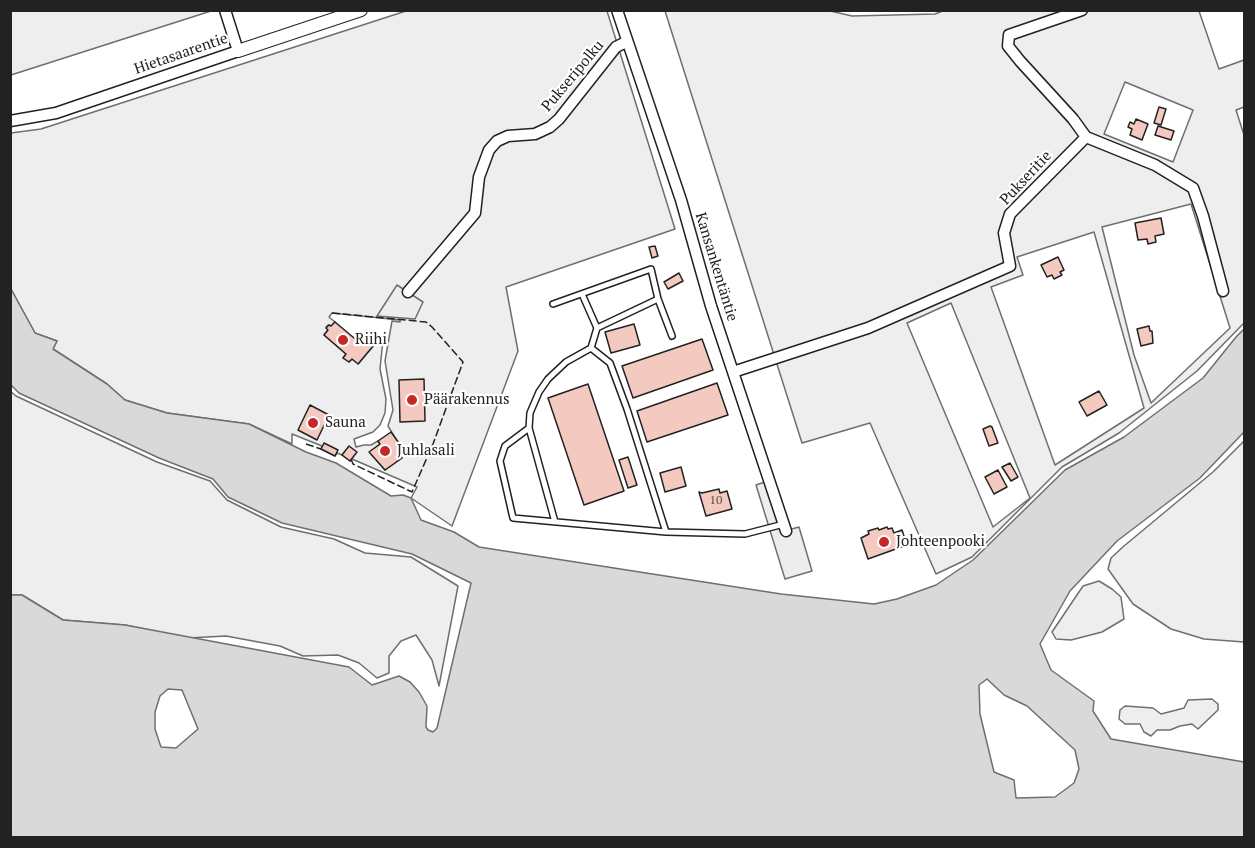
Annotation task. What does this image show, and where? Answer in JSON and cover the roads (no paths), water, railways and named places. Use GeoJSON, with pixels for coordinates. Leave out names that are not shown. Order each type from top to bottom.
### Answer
{"type":"FeatureCollection","features":[{"type":"Feature","properties":{"kind":"street"},"geometry":{"type":"LineString","coordinates":[[225,10],[238,51]]}},
{"type":"Feature","properties":{"kind":"street","name":"Hietasaarentie"},"geometry":{"type":"LineString","coordinates":[[10,121],[56,113],[361,10]]}},
{"type":"Feature","properties":{"kind":"street","name":"Kansankentäntie"},"geometry":{"type":"LineString","coordinates":[[617,10],[681,200],[711,306],[785,527]]}},
{"type":"Feature","properties":{"kind":"street"},"geometry":{"type":"LineString","coordinates":[[1082,10],[1009,35],[1008,46],[1073,119],[1086,137],[1155,165],[1193,188],[1223,291]]}},
{"type":"Feature","properties":{"kind":"street","name":"Pukseripolku"},"geometry":{"type":"LineString","coordinates":[[408,292],[475,213],[479,177],[489,150],[497,141],[508,136],[535,134],[550,127],[559,119],[616,47],[626,42]]}},
{"type":"Feature","properties":{"kind":"street","name":"Pukseritie"},"geometry":{"type":"LineString","coordinates":[[733,372],[868,328],[1010,266],[1004,233],[1010,214],[1086,137]]}},
{"type":"Feature","properties":{"kind":"lane"},"geometry":{"type":"LineString","coordinates":[[553,304],[651,269],[658,299],[672,336]]}},
{"type":"Feature","properties":{"kind":"lane"},"geometry":{"type":"LineString","coordinates":[[555,522],[529,428],[530,413],[539,392],[548,379],[566,362],[591,348],[597,328],[582,294]]}},
{"type":"Feature","properties":{"kind":"lane"},"geometry":{"type":"LineString","coordinates":[[597,328],[658,299]]}},
{"type":"Feature","properties":{"kind":"lane"},"geometry":{"type":"LineString","coordinates":[[591,348],[610,363],[666,532]]}},
{"type":"Feature","properties":{"kind":"lane"},"geometry":{"type":"LineString","coordinates":[[529,428],[505,446],[500,461],[513,518],[666,532],[745,534],[785,527]]}},
{"type":"Feature","properties":{"kind":"place","name":"Riihi"},"geometry":{"type":"Point","coordinates":[343,340]}},
{"type":"Feature","properties":{"kind":"place","name":"Päärakennus"},"geometry":{"type":"Point","coordinates":[412,400]}},
{"type":"Feature","properties":{"kind":"place","name":"Sauna"},"geometry":{"type":"Point","coordinates":[313,423]}},
{"type":"Feature","properties":{"kind":"place","name":"Juhlasali"},"geometry":{"type":"Point","coordinates":[385,451]}},
{"type":"Feature","properties":{"kind":"place","name":"Johteenpooki"},"geometry":{"type":"Point","coordinates":[884,542]}}]}
